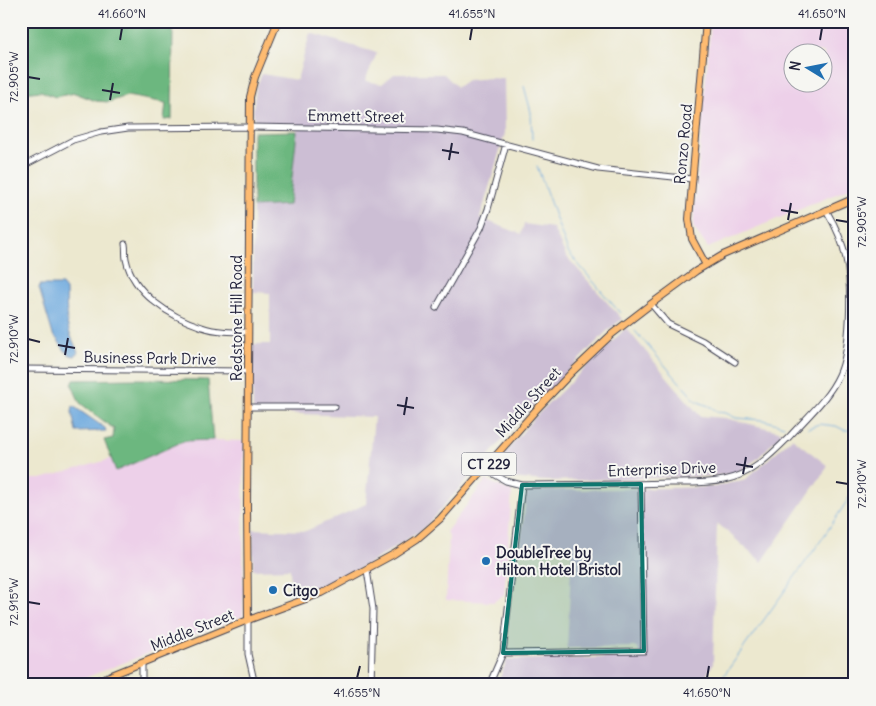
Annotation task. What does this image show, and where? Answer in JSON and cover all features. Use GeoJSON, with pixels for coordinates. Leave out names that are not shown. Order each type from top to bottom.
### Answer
{"type":"FeatureCollection","features":[{"type":"Feature","properties":{"kind":"main road","name":"Redstone Hill Road"},"geometry":{"type":"LineString","coordinates":[[248,620],[250,97],[253,82],[278,21]]}},
{"type":"Feature","properties":{"kind":"main road","name":"Ronzo Road"},"geometry":{"type":"LineString","coordinates":[[706,21],[689,219],[690,233],[706,265]]}},
{"type":"Feature","properties":{"kind":"main road","name":"Middle Street"},"geometry":{"type":"LineString","coordinates":[[87,685],[248,620],[316,596],[394,554],[428,530],[485,469],[542,403],[612,334],[706,265],[745,245],[855,198]]}},
{"type":"Feature","properties":{"kind":"street","name":"Emmett Street"},"geometry":{"type":"LineString","coordinates":[[21,167],[74,140],[101,132],[128,128],[249,127],[437,130],[463,133],[598,169],[692,179]]}},
{"type":"Feature","properties":{"kind":"street"},"geometry":{"type":"LineString","coordinates":[[436,308],[481,228],[506,144]]}},
{"type":"Feature","properties":{"kind":"street","name":"Enterprise Drive"},"geometry":{"type":"LineString","coordinates":[[485,469],[506,481],[522,485],[641,484],[724,480],[742,475],[759,465],[775,451],[822,400],[835,383],[843,364],[848,344],[849,280],[844,251],[826,210]]}},
{"type":"Feature","properties":{"kind":"street"},"geometry":{"type":"LineString","coordinates":[[125,244],[126,260],[135,280],[157,304],[173,315],[203,328],[248,332]]}},
{"type":"Feature","properties":{"kind":"street"},"geometry":{"type":"LineString","coordinates":[[651,304],[668,324],[703,341],[735,362]]}},
{"type":"Feature","properties":{"kind":"street","name":"Business Park Drive"},"geometry":{"type":"LineString","coordinates":[[21,369],[248,371]]}},
{"type":"Feature","properties":{"kind":"street"},"geometry":{"type":"LineString","coordinates":[[248,407],[335,407]]}},
{"type":"Feature","properties":{"kind":"street"},"geometry":{"type":"LineString","coordinates":[[503,653],[644,651],[641,484]]}},
{"type":"Feature","properties":{"kind":"street"},"geometry":{"type":"LineString","coordinates":[[489,685],[503,653],[522,485]]}},
{"type":"Feature","properties":{"kind":"street"},"geometry":{"type":"LineString","coordinates":[[367,570],[373,609],[371,685]]}},
{"type":"Feature","properties":{"kind":"street"},"geometry":{"type":"LineString","coordinates":[[248,620],[248,654],[255,685]]}},
{"type":"Feature","properties":{"kind":"street"},"geometry":{"type":"LineString","coordinates":[[142,663],[142,685]]}},
{"type":"Feature","properties":{"kind":"highlighted area"},"geometry":{"type":"Polygon","coordinates":[[[641,484],[644,651],[503,653],[522,485],[641,484]]]}},
{"type":"Feature","properties":{"kind":"shaded area"},"geometry":{"type":"Polygon","coordinates":[[[711,21],[855,21],[855,186],[708,248],[693,227],[711,21]]]}},
{"type":"Feature","properties":{"kind":"shaded area"},"geometry":{"type":"Polygon","coordinates":[[[310,33],[377,53],[365,81],[382,84],[394,74],[444,74],[457,87],[467,80],[504,79],[505,133],[480,218],[521,234],[524,224],[553,228],[566,256],[622,319],[606,332],[522,418],[423,529],[373,561],[324,588],[291,600],[290,569],[253,570],[253,529],[306,531],[366,504],[374,417],[253,412],[252,344],[270,344],[270,293],[253,292],[253,207],[289,205],[298,124],[256,124],[253,111],[256,88],[262,74],[297,80],[310,33]]]}},
{"type":"Feature","properties":{"kind":"shaded area"},"geometry":{"type":"Polygon","coordinates":[[[626,328],[700,416],[725,418],[783,432],[757,459],[736,473],[712,476],[546,481],[510,478],[495,466],[533,419],[626,328]]]}},
{"type":"Feature","properties":{"kind":"shaded area"},"geometry":{"type":"Polygon","coordinates":[[[792,438],[828,466],[762,562],[717,523],[713,664],[701,685],[497,685],[507,660],[640,657],[638,647],[567,648],[572,549],[520,548],[527,491],[715,487],[746,479],[792,438]]]}},
{"type":"Feature","properties":{"kind":"shaded area"},"geometry":{"type":"Polygon","coordinates":[[[184,441],[244,441],[243,616],[67,685],[21,685],[21,482],[28,479],[41,479],[111,459],[116,471],[184,441]]]}},
{"type":"Feature","properties":{"kind":"shaded area"},"geometry":{"type":"Polygon","coordinates":[[[486,480],[512,492],[504,595],[493,602],[446,600],[449,536],[446,532],[486,480]]]}},
{"type":"Feature","properties":{"kind":"green space"},"geometry":{"type":"Polygon","coordinates":[[[21,21],[173,21],[172,119],[164,120],[166,103],[127,96],[109,102],[96,101],[75,93],[55,97],[41,91],[21,93],[21,21]]]}},
{"type":"Feature","properties":{"kind":"green space"},"geometry":{"type":"Polygon","coordinates":[[[297,131],[289,205],[253,207],[253,132],[297,131]]]}},
{"type":"Feature","properties":{"kind":"green space"},"geometry":{"type":"Polygon","coordinates":[[[74,380],[208,380],[213,440],[184,441],[116,471],[104,440],[113,438],[114,429],[80,403],[72,385],[74,380]]]}},
{"type":"Feature","properties":{"kind":"water"},"geometry":{"type":"Polygon","coordinates":[[[40,285],[62,285],[66,290],[67,323],[78,352],[75,356],[68,354],[53,335],[39,288],[40,285]]]}},
{"type":"Feature","properties":{"kind":"water"},"geometry":{"type":"Polygon","coordinates":[[[73,406],[105,428],[106,431],[76,432],[72,412],[73,406]]]}},
{"type":"Feature","properties":{"kind":"waterway"},"geometry":{"type":"LineString","coordinates":[[524,86],[531,112],[532,139]]}},
{"type":"Feature","properties":{"kind":"waterway"},"geometry":{"type":"LineString","coordinates":[[537,166],[568,252],[620,313]]}},
{"type":"Feature","properties":{"kind":"waterway"},"geometry":{"type":"LineString","coordinates":[[635,331],[696,401],[718,412],[726,413],[736,418],[764,420],[784,426]]}},
{"type":"Feature","properties":{"kind":"waterway"},"geometry":{"type":"LineString","coordinates":[[808,428],[819,424],[836,426],[844,430],[855,430]]}},
{"type":"Feature","properties":{"kind":"waterway"},"geometry":{"type":"LineString","coordinates":[[717,685],[822,539],[855,489]]}},
{"type":"Feature","properties":{"kind":"place","name":"DoubleTree by Hilton Hotel Bristol"},"geometry":{"type":"Point","coordinates":[486,561]}},
{"type":"Feature","properties":{"kind":"place","name":"Citgo"},"geometry":{"type":"Point","coordinates":[273,590]}}]}
